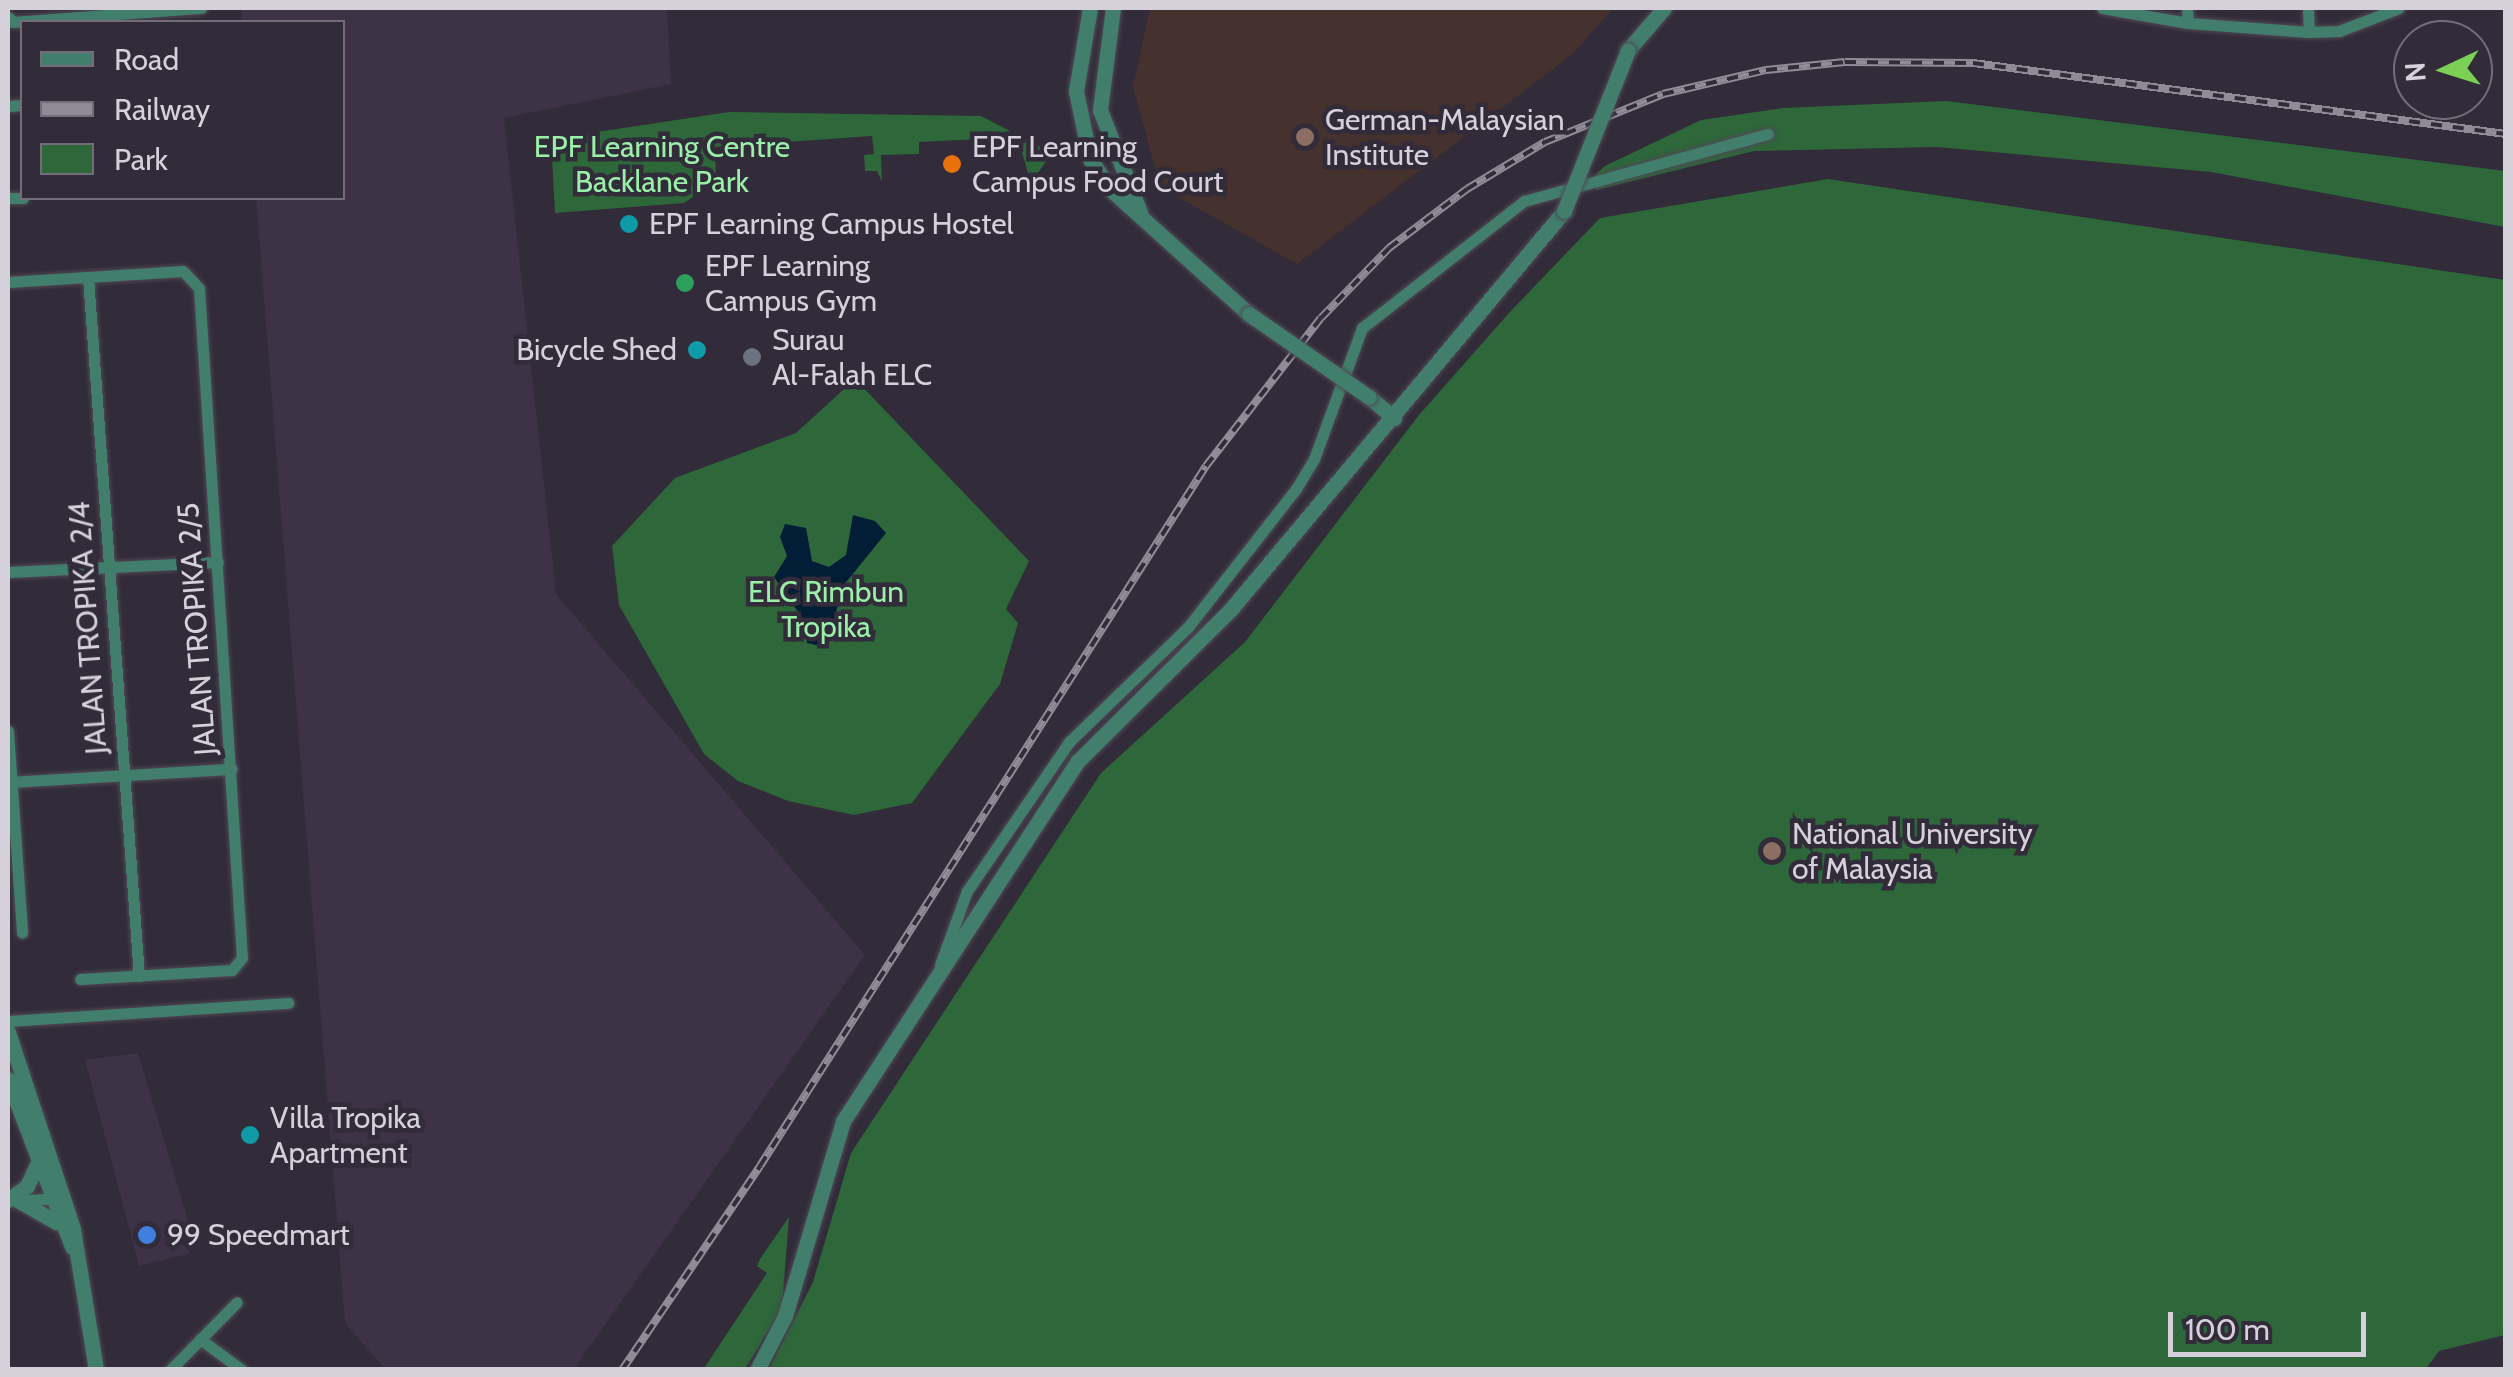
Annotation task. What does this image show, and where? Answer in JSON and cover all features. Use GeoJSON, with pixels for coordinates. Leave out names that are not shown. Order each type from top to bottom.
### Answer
{"type":"FeatureCollection","features":[{"type":"Feature","properties":{"kind":"street"},"geometry":{"type":"LineString","coordinates":[[30,20],[97,12],[201,8]]}},
{"type":"Feature","properties":{"kind":"street"},"geometry":{"type":"LineString","coordinates":[[1090,8],[1076,91],[1083,139],[1110,189],[1140,212],[1211,284],[1394,418]]}},
{"type":"Feature","properties":{"kind":"street"},"geometry":{"type":"LineString","coordinates":[[1112,8],[1100,110],[1140,212]]}},
{"type":"Feature","properties":{"kind":"street"},"geometry":{"type":"LineString","coordinates":[[757,1370],[785,1316],[835,1137],[938,974],[1089,748],[1231,609],[1564,211],[1619,66],[1664,8]]}},
{"type":"Feature","properties":{"kind":"street"},"geometry":{"type":"LineString","coordinates":[[2102,8],[2188,24],[2308,32],[2339,30],[2399,8]]}},
{"type":"Feature","properties":{"kind":"street"},"geometry":{"type":"LineString","coordinates":[[2188,8],[2188,24]]}},
{"type":"Feature","properties":{"kind":"street"},"geometry":{"type":"LineString","coordinates":[[2308,8],[2308,32]]}},
{"type":"Feature","properties":{"kind":"street"},"geometry":{"type":"LineString","coordinates":[[938,974],[967,891],[1050,768],[1188,627],[1296,489],[1362,328],[1524,202],[1768,134]]}},
{"type":"Feature","properties":{"kind":"street","name":"JALAN TROPIKA 2/5"},"geometry":{"type":"LineString","coordinates":[[88,277],[183,271],[199,288],[232,769],[240,966],[139,976]]}},
{"type":"Feature","properties":{"kind":"street"},"geometry":{"type":"LineString","coordinates":[[8,282],[88,277]]}},
{"type":"Feature","properties":{"kind":"street","name":"JALAN TROPIKA 2/4"},"geometry":{"type":"LineString","coordinates":[[88,277],[139,976]]}},
{"type":"Feature","properties":{"kind":"street"},"geometry":{"type":"LineString","coordinates":[[8,572],[218,562]]}},
{"type":"Feature","properties":{"kind":"street"},"geometry":{"type":"LineString","coordinates":[[8,731],[22,933]]}},
{"type":"Feature","properties":{"kind":"street"},"geometry":{"type":"LineString","coordinates":[[11,782],[232,769]]}},
{"type":"Feature","properties":{"kind":"street"},"geometry":{"type":"LineString","coordinates":[[80,979],[139,976]]}},
{"type":"Feature","properties":{"kind":"street"},"geometry":{"type":"LineString","coordinates":[[8,1021],[288,1003]]}},
{"type":"Feature","properties":{"kind":"street"},"geometry":{"type":"LineString","coordinates":[[8,1032],[72,1247],[96,1370]]}},
{"type":"Feature","properties":{"kind":"street"},"geometry":{"type":"LineString","coordinates":[[8,1078],[38,1162],[58,1198],[59,1225],[72,1247]]}},
{"type":"Feature","properties":{"kind":"street"},"geometry":{"type":"LineString","coordinates":[[11,1201],[27,1186],[38,1162]]}},
{"type":"Feature","properties":{"kind":"street"},"geometry":{"type":"LineString","coordinates":[[11,1201],[58,1198]]}},
{"type":"Feature","properties":{"kind":"street"},"geometry":{"type":"LineString","coordinates":[[11,1201],[59,1225]]}},
{"type":"Feature","properties":{"kind":"street"},"geometry":{"type":"LineString","coordinates":[[170,1370],[237,1302]]}},
{"type":"Feature","properties":{"kind":"street"},"geometry":{"type":"LineString","coordinates":[[200,1339],[242,1370]]}},
{"type":"Feature","properties":{"kind":"shaded area"},"geometry":{"type":"Polygon","coordinates":[[[241,8],[667,8],[671,84],[504,118],[556,594],[865,955],[574,1369],[385,1369],[345,1323],[256,200],[345,200],[345,20],[242,20],[241,8]]]}},
{"type":"Feature","properties":{"kind":"shaded area","name":"German-Malaysian Institute"},"geometry":{"type":"Polygon","coordinates":[[[1150,8],[1613,8],[1573,54],[1297,264],[1160,187],[1133,86],[1150,8]]]}},
{"type":"Feature","properties":{"kind":"shaded area"},"geometry":{"type":"Polygon","coordinates":[[[138,1053],[195,1244],[188,1254],[139,1266],[85,1060],[138,1053]]]}},
{"type":"Feature","properties":{"kind":"green space"},"geometry":{"type":"Polygon","coordinates":[[[1946,101],[2505,171],[2505,227],[2211,172],[1937,147],[1754,151],[1596,190],[1595,175],[1605,166],[1701,120],[1783,108],[1946,101]]]}},
{"type":"Feature","properties":{"kind":"green space","name":"EPF Learning Centre Backlane Park"},"geometry":{"type":"Polygon","coordinates":[[[729,112],[981,116],[1052,153],[1031,183],[1021,149],[981,151],[980,139],[919,142],[919,154],[881,155],[882,182],[877,171],[865,171],[864,155],[874,154],[872,136],[715,147],[716,181],[684,203],[555,213],[551,139],[729,112]]]}},
{"type":"Feature","properties":{"kind":"green space","name":"National University of Malaysia"},"geometry":{"type":"Polygon","coordinates":[[[1828,179],[2505,280],[2505,1335],[2439,1351],[2425,1370],[769,1369],[813,1282],[851,1153],[1101,773],[1245,642],[1419,415],[1509,313],[1600,218],[1828,179]]]}},
{"type":"Feature","properties":{"kind":"green space","name":"ELC Rimbun Tropika"},"geometry":{"type":"Polygon","coordinates":[[[855,379],[1029,561],[1006,609],[1018,623],[1000,684],[912,803],[854,815],[788,801],[738,781],[704,754],[619,605],[612,546],[675,478],[796,433],[855,379]]]}},
{"type":"Feature","properties":{"kind":"green space"},"geometry":{"type":"Polygon","coordinates":[[[789,1217],[782,1308],[745,1369],[703,1370],[767,1273],[757,1266],[789,1217]]]}},
{"type":"Feature","properties":{"kind":"water"},"geometry":{"type":"Polygon","coordinates":[[[853,515],[875,521],[886,533],[843,586],[831,631],[820,646],[807,643],[805,622],[774,577],[787,556],[780,537],[785,524],[806,528],[812,561],[829,567],[846,555],[853,515]]]}},
{"type":"Feature","properties":{"kind":"railway"},"geometry":{"type":"LineString","coordinates":[[622,1370],[760,1166],[1206,466],[1321,318],[1389,248],[1467,189],[1545,142],[1663,94],[1766,70],[1845,62],[1973,63],[2506,134]]}},
{"type":"Feature","properties":{"kind":"place","name":"German-Malaysian Institute"},"geometry":{"type":"Point","coordinates":[1305,137]}},
{"type":"Feature","properties":{"kind":"place","name":"EPF Learning Campus Food Court"},"geometry":{"type":"Point","coordinates":[952,164]}},
{"type":"Feature","properties":{"kind":"place","name":"EPF Learning Campus Hostel"},"geometry":{"type":"Point","coordinates":[629,224]}},
{"type":"Feature","properties":{"kind":"place","name":"EPF Learning Campus Gym"},"geometry":{"type":"Point","coordinates":[685,283]}},
{"type":"Feature","properties":{"kind":"place","name":"Bicycle Shed"},"geometry":{"type":"Point","coordinates":[697,350]}},
{"type":"Feature","properties":{"kind":"place","name":"Surau Al-Falah ELC"},"geometry":{"type":"Point","coordinates":[752,357]}},
{"type":"Feature","properties":{"kind":"place","name":"National University of Malaysia"},"geometry":{"type":"Point","coordinates":[1772,851]}},
{"type":"Feature","properties":{"kind":"place","name":"Villa Tropika Apartment"},"geometry":{"type":"Point","coordinates":[250,1135]}},
{"type":"Feature","properties":{"kind":"place","name":"99 Speedmart"},"geometry":{"type":"Point","coordinates":[147,1235]}}]}
